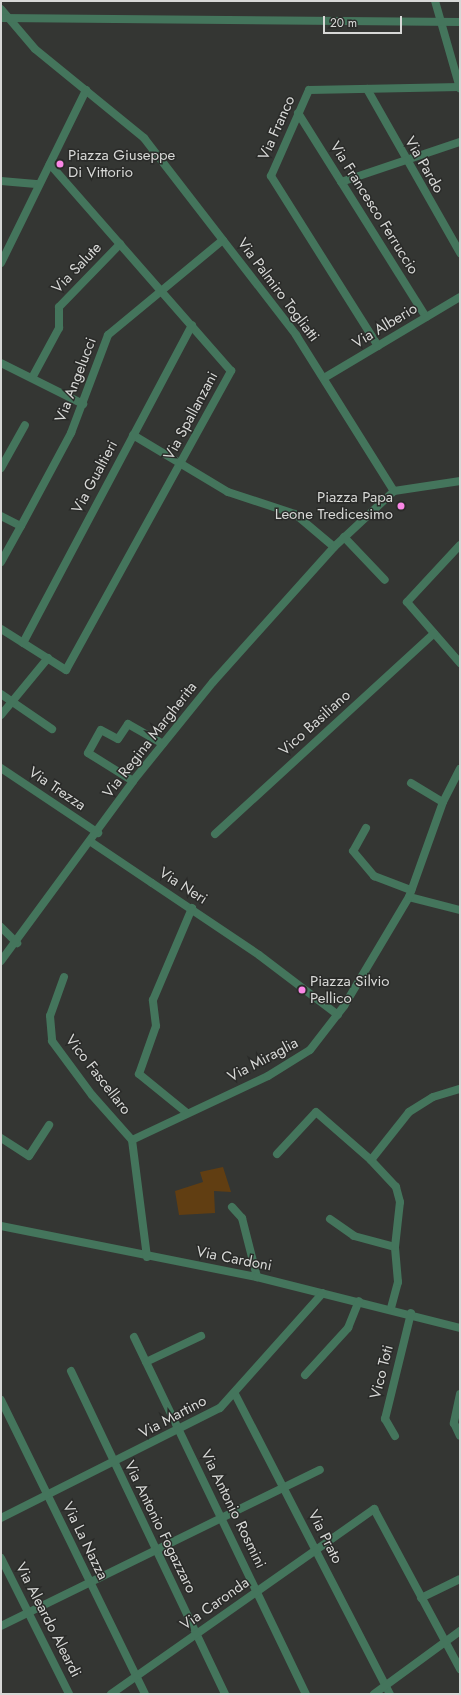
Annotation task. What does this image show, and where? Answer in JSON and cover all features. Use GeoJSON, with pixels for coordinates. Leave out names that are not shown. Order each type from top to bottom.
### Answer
{"type":"FeatureCollection","features":[{"type":"Feature","properties":{"kind":"street"},"geometry":{"type":"LineString","coordinates":[[435,1],[442,21],[460,88]]}},
{"type":"Feature","properties":{"kind":"street","name":"Via Palmiro Togliatti"},"geometry":{"type":"LineString","coordinates":[[1,9],[35,49],[144,138],[296,335],[394,491]]}},
{"type":"Feature","properties":{"kind":"street"},"geometry":{"type":"LineString","coordinates":[[1,18],[460,22]]}},
{"type":"Feature","properties":{"kind":"street","name":"Via Franco"},"geometry":{"type":"LineString","coordinates":[[378,346],[271,176],[309,90],[460,88]]}},
{"type":"Feature","properties":{"kind":"street","name":"Via Pardo"},"geometry":{"type":"LineString","coordinates":[[367,89],[405,160],[460,253]]}},
{"type":"Feature","properties":{"kind":"street"},"geometry":{"type":"LineString","coordinates":[[1,263],[86,90]]}},
{"type":"Feature","properties":{"kind":"street","name":"Via Francesco Ferruccio"},"geometry":{"type":"LineString","coordinates":[[298,113],[426,317]]}},
{"type":"Feature","properties":{"kind":"street"},"geometry":{"type":"LineString","coordinates":[[340,182],[460,142]]}},
{"type":"Feature","properties":{"kind":"street","name":"Via Spallanzani"},"geometry":{"type":"LineString","coordinates":[[48,658],[66,670],[181,465],[231,371],[50,164]]}},
{"type":"Feature","properties":{"kind":"street"},"geometry":{"type":"LineString","coordinates":[[1,181],[39,184]]}},
{"type":"Feature","properties":{"kind":"street","name":"Via Angelucci"},"geometry":{"type":"LineString","coordinates":[[1,562],[83,404],[108,335],[223,240]]}},
{"type":"Feature","properties":{"kind":"street","name":"Via Salute"},"geometry":{"type":"LineString","coordinates":[[32,378],[59,328],[59,307],[120,244]]}},
{"type":"Feature","properties":{"kind":"street","name":"Via Alberio"},"geometry":{"type":"LineString","coordinates":[[324,378],[426,317],[459,301]]}},
{"type":"Feature","properties":{"kind":"street","name":"Via Gualtieri"},"geometry":{"type":"LineString","coordinates":[[23,643],[192,325]]}},
{"type":"Feature","properties":{"kind":"street"},"geometry":{"type":"LineString","coordinates":[[1,363],[83,404]]}},
{"type":"Feature","properties":{"kind":"street"},"geometry":{"type":"LineString","coordinates":[[1,468],[25,425]]}},
{"type":"Feature","properties":{"kind":"street"},"geometry":{"type":"LineString","coordinates":[[134,436],[228,492],[295,514],[334,547]]}},
{"type":"Feature","properties":{"kind":"street"},"geometry":{"type":"LineString","coordinates":[[394,491],[460,481]]}},
{"type":"Feature","properties":{"kind":"street","name":"Via Regina Margherita"},"geometry":{"type":"LineString","coordinates":[[1,961],[17,943],[98,833],[133,781],[213,682],[334,547],[394,491]]}},
{"type":"Feature","properties":{"kind":"street"},"geometry":{"type":"LineString","coordinates":[[1,516],[21,526]]}},
{"type":"Feature","properties":{"kind":"street"},"geometry":{"type":"LineString","coordinates":[[344,537],[385,580]]}},
{"type":"Feature","properties":{"kind":"street"},"geometry":{"type":"LineString","coordinates":[[460,545],[407,602],[460,663]]}},
{"type":"Feature","properties":{"kind":"street"},"geometry":{"type":"LineString","coordinates":[[1,629],[48,658],[1,715]]}},
{"type":"Feature","properties":{"kind":"street","name":"Vico Basiliano"},"geometry":{"type":"LineString","coordinates":[[215,834],[434,633]]}},
{"type":"Feature","properties":{"kind":"street"},"geometry":{"type":"LineString","coordinates":[[1,694],[52,729]]}},
{"type":"Feature","properties":{"kind":"street"},"geometry":{"type":"LineString","coordinates":[[133,781],[88,754],[101,730],[118,739],[128,724],[163,744]]}},
{"type":"Feature","properties":{"kind":"street","name":"Via Trezza"},"geometry":{"type":"LineString","coordinates":[[1,768],[98,833]]}},
{"type":"Feature","properties":{"kind":"street","name":"Via Miraglia"},"geometry":{"type":"LineString","coordinates":[[132,1140],[268,1076],[310,1050],[338,1015],[410,894],[443,802],[460,769]]}},
{"type":"Feature","properties":{"kind":"street"},"geometry":{"type":"LineString","coordinates":[[411,783],[443,802]]}},
{"type":"Feature","properties":{"kind":"street"},"geometry":{"type":"LineString","coordinates":[[366,828],[353,851],[374,876],[410,894],[460,910]]}},
{"type":"Feature","properties":{"kind":"street","name":"Via Neri"},"geometry":{"type":"LineString","coordinates":[[91,842],[192,908],[259,955],[338,1015]]}},
{"type":"Feature","properties":{"kind":"street"},"geometry":{"type":"LineString","coordinates":[[187,1113],[139,1074],[156,1026],[153,1000],[192,908]]}},
{"type":"Feature","properties":{"kind":"street"},"geometry":{"type":"LineString","coordinates":[[1,927],[17,943]]}},
{"type":"Feature","properties":{"kind":"street","name":"Vico Fascellaro"},"geometry":{"type":"LineString","coordinates":[[64,977],[50,1016],[52,1041],[92,1095],[132,1140]]}},
{"type":"Feature","properties":{"kind":"street"},"geometry":{"type":"LineString","coordinates":[[371,1160],[409,1112],[432,1097],[460,1088]]}},
{"type":"Feature","properties":{"kind":"street"},"geometry":{"type":"LineString","coordinates":[[276,1154],[316,1112],[371,1160],[396,1187],[400,1202],[396,1247],[398,1282],[391,1308]]}},
{"type":"Feature","properties":{"kind":"street"},"geometry":{"type":"LineString","coordinates":[[1,1138],[29,1156],[49,1125]]}},
{"type":"Feature","properties":{"kind":"street"},"geometry":{"type":"LineString","coordinates":[[132,1140],[147,1257]]}},
{"type":"Feature","properties":{"kind":"street"},"geometry":{"type":"LineString","coordinates":[[232,1207],[242,1218],[257,1277]]}},
{"type":"Feature","properties":{"kind":"street"},"geometry":{"type":"LineString","coordinates":[[330,1219],[354,1236],[396,1247]]}},
{"type":"Feature","properties":{"kind":"street","name":"Via Cardoni"},"geometry":{"type":"LineString","coordinates":[[1,1226],[147,1257],[257,1277],[411,1313],[460,1328]]}},
{"type":"Feature","properties":{"kind":"street","name":"Via Martino"},"geometry":{"type":"LineString","coordinates":[[1,1518],[179,1431],[220,1408],[235,1394],[323,1293]]}},
{"type":"Feature","properties":{"kind":"street"},"geometry":{"type":"LineString","coordinates":[[305,1375],[348,1328],[359,1301]]}},
{"type":"Feature","properties":{"kind":"street","name":"Vico Toti"},"geometry":{"type":"LineString","coordinates":[[395,1436],[385,1419],[411,1313]]}},
{"type":"Feature","properties":{"kind":"street"},"geometry":{"type":"LineString","coordinates":[[146,1362],[201,1336]]}},
{"type":"Feature","properties":{"kind":"street","name":"Via Antonio Rosmini"},"geometry":{"type":"LineString","coordinates":[[134,1337],[306,1694]]}},
{"type":"Feature","properties":{"kind":"street","name":"Via Antonio Fogazzaro"},"geometry":{"type":"LineString","coordinates":[[70,1371],[225,1694]]}},
{"type":"Feature","properties":{"kind":"street","name":"Via Prato"},"geometry":{"type":"LineString","coordinates":[[235,1394],[390,1694]]}},
{"type":"Feature","properties":{"kind":"street"},"geometry":{"type":"LineString","coordinates":[[460,1394],[454,1423],[460,1436]]}},
{"type":"Feature","properties":{"kind":"street","name":"Via La Nazza"},"geometry":{"type":"LineString","coordinates":[[1,1400],[145,1694]]}},
{"type":"Feature","properties":{"kind":"street"},"geometry":{"type":"LineString","coordinates":[[1,1626],[320,1470]]}},
{"type":"Feature","properties":{"kind":"street","name":"Via Caronda"},"geometry":{"type":"LineString","coordinates":[[111,1694],[374,1508],[421,1598]]}},
{"type":"Feature","properties":{"kind":"street","name":"Via Aleardo Aleardi"},"geometry":{"type":"LineString","coordinates":[[1,1558],[69,1694]]}},
{"type":"Feature","properties":{"kind":"street"},"geometry":{"type":"LineString","coordinates":[[460,1579],[421,1598],[460,1669]]}},
{"type":"Feature","properties":{"kind":"street"},"geometry":{"type":"LineString","coordinates":[[374,1694],[460,1631]]}},
{"type":"Feature","properties":{"kind":"shaded area"},"geometry":{"type":"Polygon","coordinates":[[[223,1167],[231,1192],[214,1191],[215,1213],[179,1215],[175,1191],[203,1182],[200,1172],[223,1167]]]}},
{"type":"Feature","properties":{"kind":"place","name":"Piazza Giuseppe Di Vittorio"},"geometry":{"type":"Point","coordinates":[60,164]}},
{"type":"Feature","properties":{"kind":"place","name":"Piazza Papa Leone Tredicesimo"},"geometry":{"type":"Point","coordinates":[401,506]}},
{"type":"Feature","properties":{"kind":"place","name":"Piazza Silvio Pellico"},"geometry":{"type":"Point","coordinates":[302,990]}}]}
